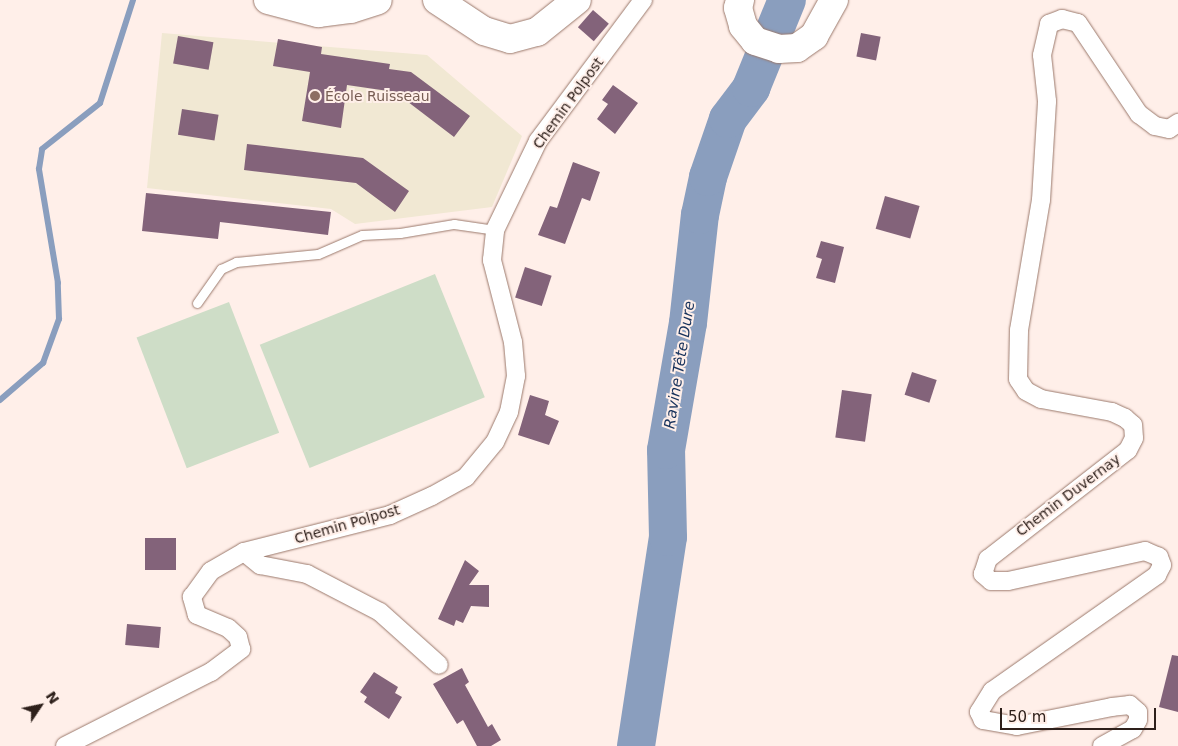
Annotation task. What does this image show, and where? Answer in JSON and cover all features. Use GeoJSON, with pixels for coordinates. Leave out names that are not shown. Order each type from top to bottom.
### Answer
{"type":"FeatureCollection","features":[{"type":"Feature","properties":{"kind":"main road"},"geometry":{"type":"LineString","coordinates":[[268,0],[318,13],[350,10],[378,0]]}},
{"type":"Feature","properties":{"kind":"main road"},"geometry":{"type":"LineString","coordinates":[[438,0],[484,31],[510,39],[537,32],[577,0]]}},
{"type":"Feature","properties":{"kind":"main road"},"geometry":{"type":"LineString","coordinates":[[742,13],[756,41],[779,49],[797,48],[814,36],[834,0]]}},
{"type":"Feature","properties":{"kind":"street","name":"Chemin Polpost"},"geometry":{"type":"LineString","coordinates":[[65,746],[211,672],[241,649],[238,637],[228,628],[197,615],[192,597],[211,571],[244,552],[390,514],[466,477],[495,442],[509,412],[516,376],[513,342],[492,260],[495,230],[538,141],[643,0]]}},
{"type":"Feature","properties":{"kind":"street","name":"Chemin Duvernay"},"geometry":{"type":"LineString","coordinates":[[1102,746],[1132,729],[1138,720],[1138,712],[1130,705],[1017,726],[984,720],[979,712],[992,691],[1157,575],[1162,565],[1159,557],[1145,551],[1008,581],[991,581],[983,574],[988,559],[1128,450],[1134,438],[1132,425],[1124,418],[1112,412],[1041,399],[1026,391],[1018,379],[1020,330],[1041,200],[1047,101],[1042,55],[1049,24],[1062,19],[1078,23],[1139,114],[1155,126],[1169,129],[1178,123]]}},
{"type":"Feature","properties":{"kind":"street"},"geometry":{"type":"LineString","coordinates":[[244,552],[260,565],[308,574],[380,612],[439,665]]}},
{"type":"Feature","properties":{"kind":"lane"},"geometry":{"type":"LineString","coordinates":[[197,303],[221,269],[236,262],[318,254],[362,235],[400,233],[454,224],[495,230]]}},
{"type":"Feature","properties":{"kind":"shaded area","name":"École Ruisseau"},"geometry":{"type":"Polygon","coordinates":[[[162,33],[427,55],[522,136],[492,207],[355,224],[331,209],[147,188],[162,33]]]}},
{"type":"Feature","properties":{"kind":"green space"},"geometry":{"type":"Polygon","coordinates":[[[435,274],[485,397],[310,468],[260,345],[435,274]]]}},
{"type":"Feature","properties":{"kind":"green space"},"geometry":{"type":"Polygon","coordinates":[[[229,302],[279,433],[187,468],[137,337],[229,302]]]}},
{"type":"Feature","properties":{"kind":"building"},"geometry":{"type":"Polygon","coordinates":[[[593,10],[609,24],[594,41],[578,27],[593,10]]]}},
{"type":"Feature","properties":{"kind":"building"},"geometry":{"type":"Polygon","coordinates":[[[861,33],[881,37],[876,60],[856,57],[861,33]]]}},
{"type":"Feature","properties":{"kind":"building"},"geometry":{"type":"Polygon","coordinates":[[[178,36],[213,42],[209,70],[173,64],[178,36]]]}},
{"type":"Feature","properties":{"kind":"building"},"geometry":{"type":"Polygon","coordinates":[[[278,39],[322,47],[321,54],[390,64],[389,69],[411,72],[470,116],[454,137],[395,92],[347,85],[341,128],[302,121],[310,72],[273,66],[278,39]]]}},
{"type":"Feature","properties":{"kind":"building"},"geometry":{"type":"Polygon","coordinates":[[[613,85],[638,103],[615,134],[597,119],[608,104],[602,100],[613,85]]]}},
{"type":"Feature","properties":{"kind":"building"},"geometry":{"type":"Polygon","coordinates":[[[182,109],[219,115],[214,140],[178,135],[182,109]]]}},
{"type":"Feature","properties":{"kind":"building"},"geometry":{"type":"Polygon","coordinates":[[[247,144],[363,158],[409,191],[395,212],[356,183],[244,170],[247,144]]]}},
{"type":"Feature","properties":{"kind":"building"},"geometry":{"type":"Polygon","coordinates":[[[573,162],[600,172],[590,201],[582,198],[565,244],[538,235],[550,206],[557,208],[573,162]]]}},
{"type":"Feature","properties":{"kind":"building"},"geometry":{"type":"Polygon","coordinates":[[[146,193],[331,212],[328,235],[220,222],[218,239],[142,231],[146,193]]]}},
{"type":"Feature","properties":{"kind":"building"},"geometry":{"type":"Polygon","coordinates":[[[885,196],[920,206],[910,239],[876,229],[885,196]]]}},
{"type":"Feature","properties":{"kind":"building"},"geometry":{"type":"Polygon","coordinates":[[[821,241],[844,247],[835,283],[816,278],[822,259],[816,257],[821,241]]]}},
{"type":"Feature","properties":{"kind":"building"},"geometry":{"type":"Polygon","coordinates":[[[525,267],[552,276],[542,306],[515,297],[525,267]]]}},
{"type":"Feature","properties":{"kind":"building"},"geometry":{"type":"Polygon","coordinates":[[[912,372],[937,380],[929,403],[905,395],[912,372]]]}},
{"type":"Feature","properties":{"kind":"building"},"geometry":{"type":"Polygon","coordinates":[[[842,390],[872,394],[865,442],[835,438],[842,390]]]}},
{"type":"Feature","properties":{"kind":"building"},"geometry":{"type":"Polygon","coordinates":[[[530,395],[549,401],[545,415],[559,421],[549,445],[518,435],[530,395]]]}},
{"type":"Feature","properties":{"kind":"building"},"geometry":{"type":"Polygon","coordinates":[[[145,538],[176,538],[176,570],[145,570],[145,538]]]}},
{"type":"Feature","properties":{"kind":"building"},"geometry":{"type":"Polygon","coordinates":[[[465,560],[479,571],[469,585],[489,585],[489,607],[471,606],[463,623],[456,620],[454,626],[438,619],[465,560]]]}},
{"type":"Feature","properties":{"kind":"building"},"geometry":{"type":"Polygon","coordinates":[[[127,624],[161,627],[159,648],[125,645],[127,624]]]}},
{"type":"Feature","properties":{"kind":"building"},"geometry":{"type":"Polygon","coordinates":[[[1172,655],[1178,656],[1178,712],[1159,707],[1172,655]]]}},
{"type":"Feature","properties":{"kind":"building"},"geometry":{"type":"Polygon","coordinates":[[[462,668],[469,682],[465,685],[488,727],[492,724],[501,740],[491,746],[477,746],[463,720],[457,724],[433,684],[462,668]]]}},
{"type":"Feature","properties":{"kind":"building"},"geometry":{"type":"Polygon","coordinates":[[[374,672],[398,687],[395,693],[402,697],[389,719],[364,702],[367,697],[360,692],[374,672]]]}},
{"type":"Feature","properties":{"kind":"waterway"},"geometry":{"type":"LineString","coordinates":[[0,400],[43,363],[59,319],[58,283],[39,169],[42,149],[100,103],[133,0]]}},
{"type":"Feature","properties":{"kind":"waterway","name":"Ravine Tête Dure"},"geometry":{"type":"LineString","coordinates":[[636,746],[668,537],[666,450],[688,323],[700,215],[708,177],[728,119],[751,88],[787,0]]}},
{"type":"Feature","properties":{"kind":"place","name":"École Ruisseau"},"geometry":{"type":"Point","coordinates":[315,96]}}]}
